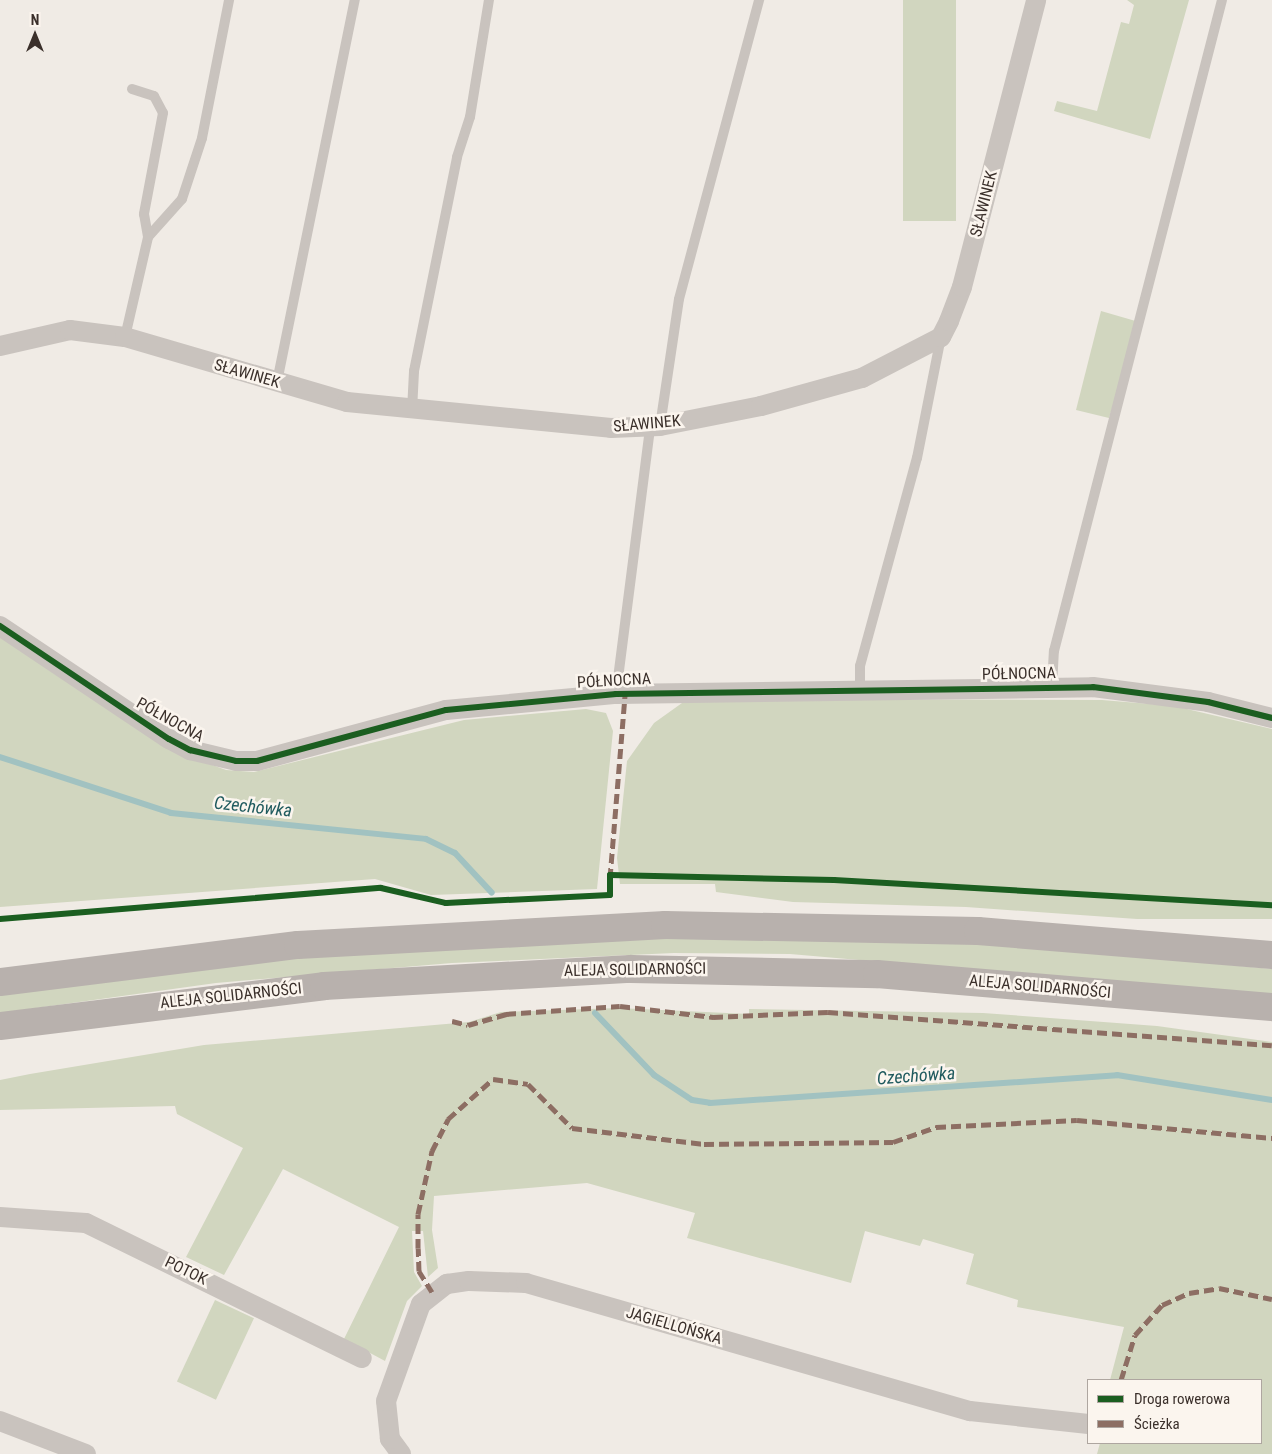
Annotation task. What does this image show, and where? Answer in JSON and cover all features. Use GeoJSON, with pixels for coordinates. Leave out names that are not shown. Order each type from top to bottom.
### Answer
{"type":"FeatureCollection","features":[{"type":"Feature","properties":{"kind":"main road"},"geometry":{"type":"LineString","coordinates":[[0,982],[70,971],[307,944],[553,928],[835,926],[1109,938],[1272,955]]}},
{"type":"Feature","properties":{"kind":"main road"},"geometry":{"type":"LineString","coordinates":[[1109,938],[1191,933],[1272,936]]}},
{"type":"Feature","properties":{"kind":"main road"},"geometry":{"type":"LineString","coordinates":[[0,968],[70,971]]}},
{"type":"Feature","properties":{"kind":"main road","name":"ALEJA SOLIDARNOŚCI"},"geometry":{"type":"LineString","coordinates":[[0,1026],[324,986],[631,969],[877,974],[1272,1007]]}},
{"type":"Feature","properties":{"kind":"main road"},"geometry":{"type":"LineString","coordinates":[[1119,995],[1272,1024]]}},
{"type":"Feature","properties":{"kind":"street","name":"SŁAWINEK"},"geometry":{"type":"LineString","coordinates":[[0,346],[63,330],[125,337],[347,402],[412,410],[611,428],[655,427],[761,406],[862,378],[941,337],[962,287],[1036,0]]}},
{"type":"Feature","properties":{"kind":"street","name":"PÓŁNOCNA"},"geometry":{"type":"LineString","coordinates":[[0,626],[169,739],[190,750],[236,761],[256,760],[446,710],[616,694],[1052,688],[1137,691],[1272,718]]}},
{"type":"Feature","properties":{"kind":"street","name":"POTOK"},"geometry":{"type":"LineString","coordinates":[[0,1218],[86,1223],[362,1358]]}},
{"type":"Feature","properties":{"kind":"street","name":"JAGIELLOŃSKA"},"geometry":{"type":"LineString","coordinates":[[401,1454],[390,1439],[386,1401],[421,1304],[447,1284],[469,1280],[526,1283],[970,1411],[1087,1424]]}},
{"type":"Feature","properties":{"kind":"street"},"geometry":{"type":"LineString","coordinates":[[0,1421],[86,1454]]}},
{"type":"Feature","properties":{"kind":"lane"},"geometry":{"type":"LineString","coordinates":[[148,237],[182,199],[202,138],[229,0]]}},
{"type":"Feature","properties":{"kind":"lane"},"geometry":{"type":"LineString","coordinates":[[277,382],[355,0]]}},
{"type":"Feature","properties":{"kind":"lane"},"geometry":{"type":"LineString","coordinates":[[412,410],[414,371],[457,157],[470,117],[489,0]]}},
{"type":"Feature","properties":{"kind":"lane"},"geometry":{"type":"LineString","coordinates":[[616,694],[655,427],[679,299],[759,0]]}},
{"type":"Feature","properties":{"kind":"lane"},"geometry":{"type":"LineString","coordinates":[[1052,688],[1056,642],[1222,0]]}},
{"type":"Feature","properties":{"kind":"lane"},"geometry":{"type":"LineString","coordinates":[[125,337],[148,237],[144,214],[163,114],[154,96],[132,88]]}},
{"type":"Feature","properties":{"kind":"lane"},"geometry":{"type":"LineString","coordinates":[[860,691],[860,666],[917,458],[941,337]]}},
{"type":"Feature","properties":{"kind":"green space"},"geometry":{"type":"Polygon","coordinates":[[[903,0],[956,0],[956,221],[903,221],[903,0]]]}},
{"type":"Feature","properties":{"kind":"green space"},"geometry":{"type":"Polygon","coordinates":[[[1127,0],[1189,0],[1150,139],[1054,111],[1057,101],[1097,111],[1121,22],[1129,24],[1134,5],[1127,0]]]}},
{"type":"Feature","properties":{"kind":"green space"},"geometry":{"type":"Polygon","coordinates":[[[1101,311],[1139,322],[1109,418],[1076,410],[1101,311]]]}},
{"type":"Feature","properties":{"kind":"green space"},"geometry":{"type":"Polygon","coordinates":[[[0,631],[177,752],[226,770],[254,772],[464,720],[586,709],[606,713],[613,731],[597,889],[431,895],[375,879],[0,907],[0,631]]]}},
{"type":"Feature","properties":{"kind":"green space"},"geometry":{"type":"Polygon","coordinates":[[[729,699],[1102,700],[1174,706],[1272,729],[1272,919],[1137,919],[966,907],[793,902],[716,892],[715,884],[620,884],[617,858],[627,761],[654,723],[682,703],[729,699]]]}},
{"type":"Feature","properties":{"kind":"green space"},"geometry":{"type":"Polygon","coordinates":[[[622,937],[962,942],[1197,962],[1272,969],[1272,996],[790,954],[674,953],[452,963],[216,983],[0,1013],[0,993],[285,955],[622,937]]]}},
{"type":"Feature","properties":{"kind":"green space"},"geometry":{"type":"Polygon","coordinates":[[[618,1008],[749,1014],[749,1009],[983,1013],[1157,1026],[1272,1042],[1272,1454],[1097,1454],[1100,1444],[1262,1444],[1262,1379],[1110,1379],[1124,1327],[1017,1307],[1018,1300],[966,1284],[974,1254],[923,1239],[920,1246],[865,1231],[851,1283],[687,1238],[695,1213],[587,1183],[434,1196],[432,1230],[438,1268],[428,1277],[423,1231],[412,1231],[414,1272],[422,1286],[407,1301],[385,1361],[344,1339],[399,1227],[283,1169],[224,1275],[186,1257],[243,1148],[177,1114],[175,1106],[0,1110],[0,1080],[30,1074],[204,1045],[469,1022],[501,1012],[618,1008]]]}},
{"type":"Feature","properties":{"kind":"green space"},"geometry":{"type":"Polygon","coordinates":[[[215,1300],[254,1318],[216,1400],[177,1382],[215,1300]]]}},
{"type":"Feature","properties":{"kind":"waterway","name":"Czechówka"},"geometry":{"type":"LineString","coordinates":[[0,757],[171,813],[426,839],[455,853],[492,893]]}},
{"type":"Feature","properties":{"kind":"waterway","name":"Czechówka"},"geometry":{"type":"LineString","coordinates":[[595,1013],[654,1075],[692,1100],[710,1103],[1117,1075],[1272,1100]]}},
{"type":"Feature","properties":{"kind":"marked path"},"geometry":{"type":"LineString","coordinates":[[610,878],[625,694]]}},
{"type":"Feature","properties":{"kind":"marked path"},"geometry":{"type":"LineString","coordinates":[[452,1021],[468,1025],[506,1014],[620,1006],[713,1017],[828,1012],[1272,1045]]}},
{"type":"Feature","properties":{"kind":"marked path"},"geometry":{"type":"LineString","coordinates":[[432,1292],[419,1271],[418,1248],[418,1214],[432,1151],[448,1119],[493,1079],[528,1084],[572,1128],[704,1144],[893,1142],[936,1127],[1077,1120],[1272,1138]]}},
{"type":"Feature","properties":{"kind":"marked path"},"geometry":{"type":"LineString","coordinates":[[1121,1379],[1135,1335],[1162,1305],[1189,1293],[1219,1288],[1272,1299]]}},
{"type":"Feature","properties":{"kind":"cycle path"},"geometry":{"type":"LineString","coordinates":[[0,626],[169,739],[190,750],[236,761],[257,761],[446,710],[616,694],[1093,687],[1208,702],[1272,718]]}},
{"type":"Feature","properties":{"kind":"cycle path"},"geometry":{"type":"LineString","coordinates":[[0,919],[381,888],[446,903],[610,895],[610,875],[834,880],[1272,905]]}}]}
